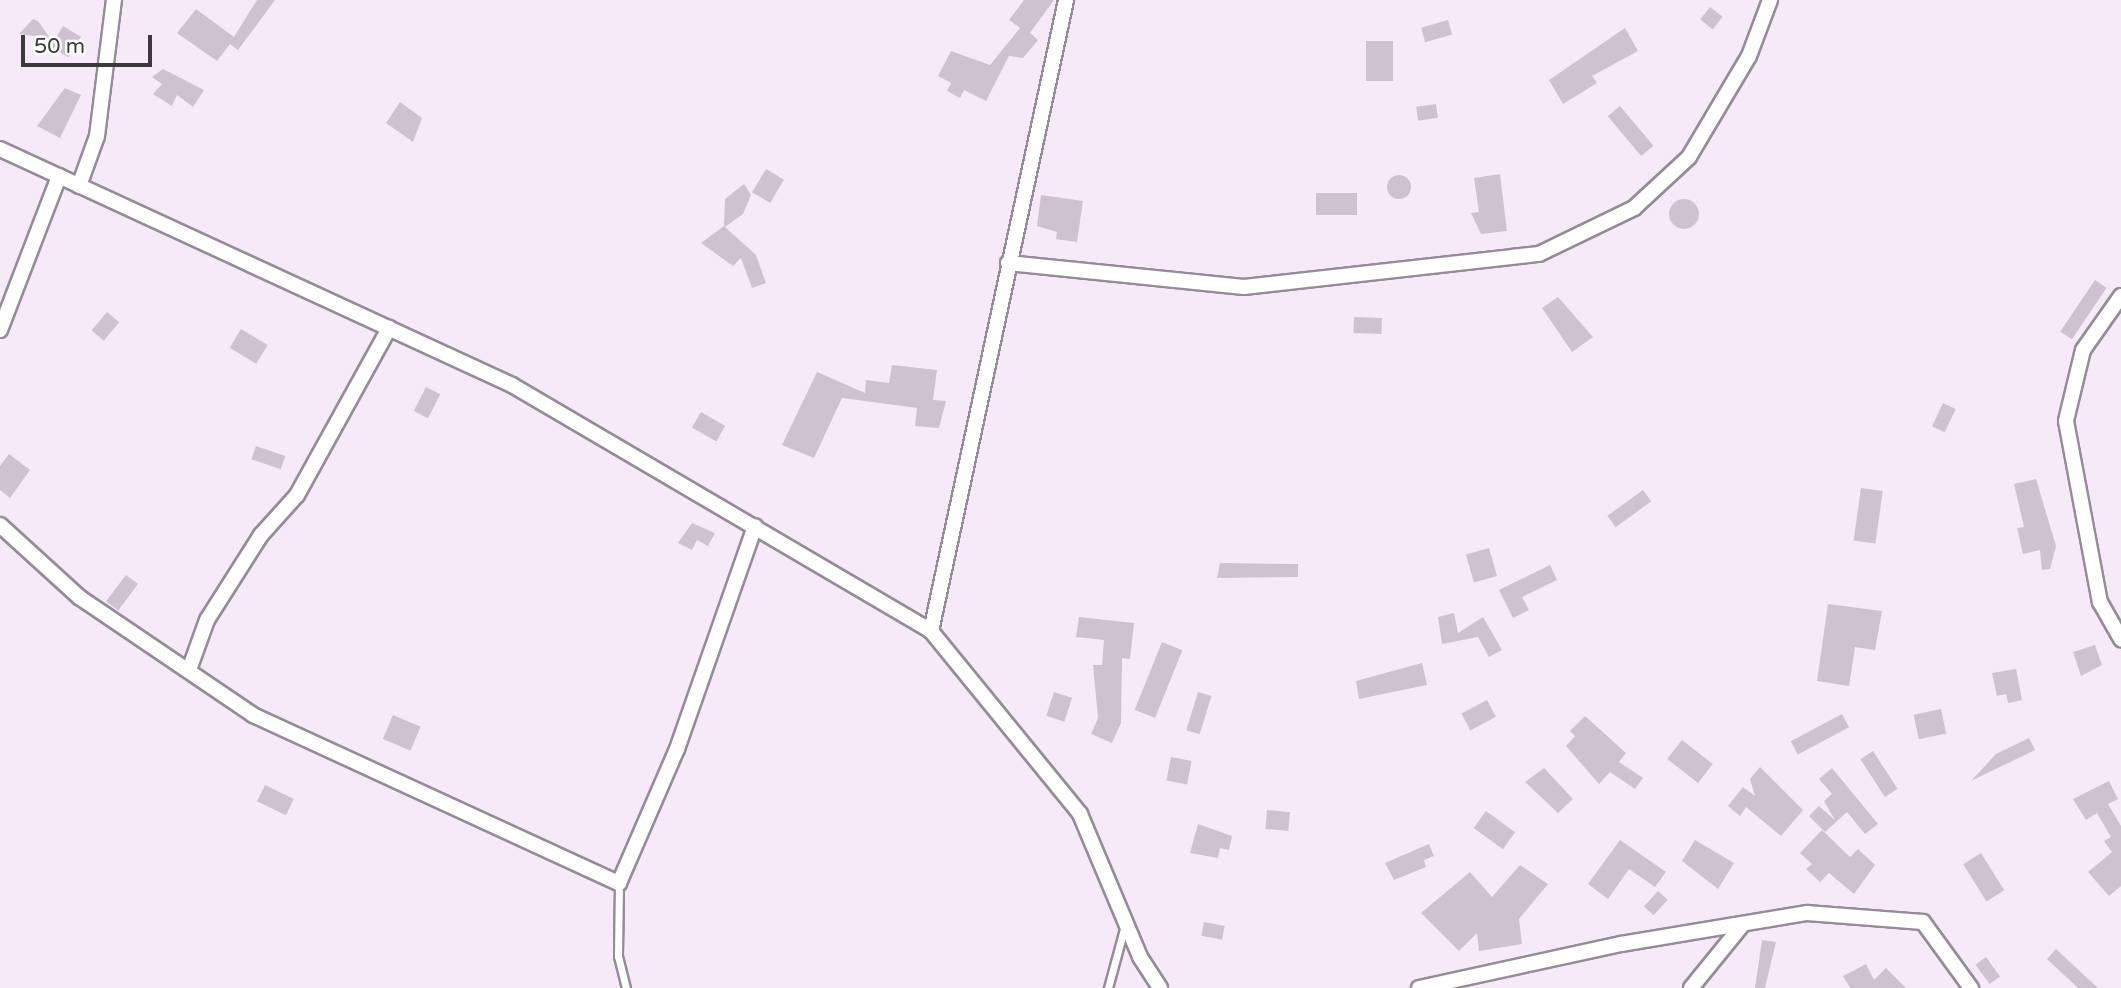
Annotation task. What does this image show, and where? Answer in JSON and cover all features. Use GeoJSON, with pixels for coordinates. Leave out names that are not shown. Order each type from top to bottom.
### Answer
{"type":"FeatureCollection","features":[{"type":"Feature","properties":{"kind":"street"},"geometry":{"type":"LineString","coordinates":[[79,186],[97,135],[114,0]]}},
{"type":"Feature","properties":{"kind":"street"},"geometry":{"type":"LineString","coordinates":[[931,632],[1066,0]]}},
{"type":"Feature","properties":{"kind":"street"},"geometry":{"type":"LineString","coordinates":[[1008,263],[1244,287],[1539,254],[1634,208],[1689,157],[1749,56],[1770,0]]}},
{"type":"Feature","properties":{"kind":"street"},"geometry":{"type":"LineString","coordinates":[[0,149],[512,385],[931,632],[1080,814],[1126,923],[1160,988]]}},
{"type":"Feature","properties":{"kind":"street"},"geometry":{"type":"LineString","coordinates":[[0,330],[59,176]]}},
{"type":"Feature","properties":{"kind":"street"},"geometry":{"type":"LineString","coordinates":[[2121,296],[2083,350],[2066,421],[2100,602],[2121,639]]}},
{"type":"Feature","properties":{"kind":"street"},"geometry":{"type":"LineString","coordinates":[[189,670],[206,620],[261,535],[297,495],[389,328]]}},
{"type":"Feature","properties":{"kind":"street"},"geometry":{"type":"LineString","coordinates":[[0,525],[79,597],[253,715],[619,883],[677,749],[755,526]]}},
{"type":"Feature","properties":{"kind":"street"},"geometry":{"type":"LineString","coordinates":[[1419,988],[1807,913],[1923,922],[1971,988]]}},
{"type":"Feature","properties":{"kind":"street"},"geometry":{"type":"LineString","coordinates":[[1691,988],[1743,924]]}},
{"type":"Feature","properties":{"kind":"lane"},"geometry":{"type":"LineString","coordinates":[[619,883],[618,956],[626,988]]}},
{"type":"Feature","properties":{"kind":"lane"},"geometry":{"type":"LineString","coordinates":[[1108,988],[1126,923]]}},
{"type":"Feature","properties":{"kind":"building"},"geometry":{"type":"Polygon","coordinates":[[[257,0],[275,0],[238,50],[230,44],[217,61],[177,33],[196,9],[234,37],[257,0]]]}},
{"type":"Feature","properties":{"kind":"building"},"geometry":{"type":"Polygon","coordinates":[[[1024,0],[1054,0],[1030,33],[1038,40],[1023,58],[1009,56],[986,101],[964,90],[960,98],[947,91],[951,83],[938,76],[951,51],[990,65],[1020,28],[1009,20],[1024,0]]]}},
{"type":"Feature","properties":{"kind":"building"},"geometry":{"type":"Polygon","coordinates":[[[1710,7],[1723,17],[1713,29],[1700,20],[1710,7]]]}},
{"type":"Feature","properties":{"kind":"building"},"geometry":{"type":"Polygon","coordinates":[[[33,19],[38,21],[50,38],[19,34],[33,19]]]}},
{"type":"Feature","properties":{"kind":"building"},"geometry":{"type":"Polygon","coordinates":[[[1448,20],[1452,34],[1425,42],[1421,28],[1448,20]]]}},
{"type":"Feature","properties":{"kind":"building"},"geometry":{"type":"Polygon","coordinates":[[[63,26],[81,37],[69,57],[51,47],[63,26]]]}},
{"type":"Feature","properties":{"kind":"building"},"geometry":{"type":"Polygon","coordinates":[[[1625,28],[1638,51],[1592,76],[1597,83],[1563,104],[1549,80],[1625,28]]]}},
{"type":"Feature","properties":{"kind":"building"},"geometry":{"type":"Polygon","coordinates":[[[1366,41],[1393,41],[1393,81],[1366,81],[1366,41]]]}},
{"type":"Feature","properties":{"kind":"building"},"geometry":{"type":"Polygon","coordinates":[[[163,69],[204,90],[193,107],[177,95],[172,106],[153,94],[162,84],[152,77],[163,69]]]}},
{"type":"Feature","properties":{"kind":"building"},"geometry":{"type":"Polygon","coordinates":[[[65,88],[81,95],[60,138],[37,126],[65,88]]]}},
{"type":"Feature","properties":{"kind":"building"},"geometry":{"type":"Polygon","coordinates":[[[400,102],[422,118],[413,142],[386,123],[400,102]]]}},
{"type":"Feature","properties":{"kind":"building"},"geometry":{"type":"Polygon","coordinates":[[[1436,104],[1438,118],[1418,121],[1416,107],[1436,104]]]}},
{"type":"Feature","properties":{"kind":"building"},"geometry":{"type":"Polygon","coordinates":[[[1620,106],[1653,146],[1641,156],[1608,116],[1620,106]]]}},
{"type":"Feature","properties":{"kind":"building"},"geometry":{"type":"Polygon","coordinates":[[[766,169],[784,180],[770,203],[752,192],[766,169]]]}},
{"type":"Feature","properties":{"kind":"building"},"geometry":{"type":"Polygon","coordinates":[[[1500,174],[1507,231],[1481,234],[1471,213],[1479,212],[1474,178],[1500,174]]]}},
{"type":"Feature","properties":{"kind":"building"},"geometry":{"type":"Polygon","coordinates":[[[1399,175],[1407,179],[1411,187],[1407,195],[1399,199],[1391,195],[1387,187],[1391,179],[1399,175]]]}},
{"type":"Feature","properties":{"kind":"building"},"geometry":{"type":"Polygon","coordinates":[[[744,184],[751,195],[743,214],[725,227],[756,255],[766,283],[752,288],[741,258],[733,266],[701,243],[724,226],[725,199],[744,184]]]}},
{"type":"Feature","properties":{"kind":"building"},"geometry":{"type":"Polygon","coordinates":[[[1316,193],[1357,193],[1357,215],[1316,215],[1316,193]]]}},
{"type":"Feature","properties":{"kind":"building"},"geometry":{"type":"Polygon","coordinates":[[[1041,195],[1083,201],[1077,242],[1056,239],[1057,232],[1037,226],[1041,195]]]}},
{"type":"Feature","properties":{"kind":"building"},"geometry":{"type":"Polygon","coordinates":[[[1684,199],[1695,203],[1699,214],[1695,225],[1684,229],[1673,225],[1669,214],[1673,203],[1684,199]]]}},
{"type":"Feature","properties":{"kind":"building"},"geometry":{"type":"Polygon","coordinates":[[[2095,280],[2107,288],[2072,339],[2060,331],[2095,280]]]}},
{"type":"Feature","properties":{"kind":"building"},"geometry":{"type":"Polygon","coordinates":[[[1558,297],[1593,337],[1572,352],[1542,308],[1558,297]]]}},
{"type":"Feature","properties":{"kind":"building"},"geometry":{"type":"Polygon","coordinates":[[[107,312],[119,322],[104,341],[92,330],[107,312]]]}},
{"type":"Feature","properties":{"kind":"building"},"geometry":{"type":"Polygon","coordinates":[[[1354,317],[1382,318],[1381,334],[1353,333],[1354,317]]]}},
{"type":"Feature","properties":{"kind":"building"},"geometry":{"type":"Polygon","coordinates":[[[241,329],[268,345],[256,364],[230,348],[241,329]]]}},
{"type":"Feature","properties":{"kind":"building"},"geometry":{"type":"Polygon","coordinates":[[[892,365],[937,370],[933,400],[946,401],[939,428],[915,426],[917,408],[842,398],[814,458],[782,445],[817,372],[865,393],[866,380],[889,383],[892,365]]]}},
{"type":"Feature","properties":{"kind":"building"},"geometry":{"type":"Polygon","coordinates":[[[426,387],[440,394],[428,418],[414,411],[426,387]]]}},
{"type":"Feature","properties":{"kind":"building"},"geometry":{"type":"Polygon","coordinates":[[[1943,403],[1956,409],[1945,432],[1932,427],[1943,403]]]}},
{"type":"Feature","properties":{"kind":"building"},"geometry":{"type":"Polygon","coordinates":[[[701,412],[725,426],[716,442],[692,428],[701,412]]]}},
{"type":"Feature","properties":{"kind":"building"},"geometry":{"type":"Polygon","coordinates":[[[256,446],[285,456],[281,469],[251,459],[256,446]]]}},
{"type":"Feature","properties":{"kind":"building"},"geometry":{"type":"Polygon","coordinates":[[[9,454],[30,470],[10,498],[0,490],[0,466],[9,454]]]}},
{"type":"Feature","properties":{"kind":"building"},"geometry":{"type":"Polygon","coordinates":[[[2036,479],[2056,546],[2050,569],[2042,570],[2040,550],[2023,554],[2017,528],[2024,527],[2014,484],[2036,479]]]}},
{"type":"Feature","properties":{"kind":"building"},"geometry":{"type":"Polygon","coordinates":[[[1861,488],[1883,491],[1875,544],[1854,540],[1861,488]]]}},
{"type":"Feature","properties":{"kind":"building"},"geometry":{"type":"Polygon","coordinates":[[[1643,490],[1651,501],[1616,527],[1607,516],[1643,490]]]}},
{"type":"Feature","properties":{"kind":"building"},"geometry":{"type":"Polygon","coordinates":[[[692,523],[715,533],[708,546],[697,540],[692,550],[678,543],[692,523]]]}},
{"type":"Feature","properties":{"kind":"building"},"geometry":{"type":"Polygon","coordinates":[[[1489,548],[1497,576],[1474,582],[1466,555],[1489,548]]]}},
{"type":"Feature","properties":{"kind":"building"},"geometry":{"type":"Polygon","coordinates":[[[1220,563],[1298,564],[1298,577],[1217,578],[1220,563]]]}},
{"type":"Feature","properties":{"kind":"building"},"geometry":{"type":"Polygon","coordinates":[[[1550,565],[1557,580],[1522,597],[1529,610],[1513,618],[1499,590],[1550,565]]]}},
{"type":"Feature","properties":{"kind":"building"},"geometry":{"type":"Polygon","coordinates":[[[126,575],[138,584],[118,610],[106,601],[126,575]]]}},
{"type":"Feature","properties":{"kind":"building"},"geometry":{"type":"Polygon","coordinates":[[[1828,604],[1882,611],[1875,650],[1855,647],[1849,686],[1817,681],[1828,604]]]}},
{"type":"Feature","properties":{"kind":"building"},"geometry":{"type":"Polygon","coordinates":[[[1454,613],[1458,633],[1483,617],[1502,650],[1489,657],[1478,637],[1442,644],[1438,617],[1454,613]]]}},
{"type":"Feature","properties":{"kind":"building"},"geometry":{"type":"Polygon","coordinates":[[[1079,617],[1134,623],[1130,659],[1122,658],[1121,723],[1112,743],[1091,734],[1098,718],[1093,665],[1102,665],[1104,640],[1076,637],[1079,617]]]}},
{"type":"Feature","properties":{"kind":"building"},"geometry":{"type":"Polygon","coordinates":[[[1162,642],[1182,650],[1155,718],[1135,710],[1162,642]]]}},
{"type":"Feature","properties":{"kind":"building"},"geometry":{"type":"Polygon","coordinates":[[[2095,645],[2102,665],[2081,676],[2073,652],[2095,645]]]}},
{"type":"Feature","properties":{"kind":"building"},"geometry":{"type":"Polygon","coordinates":[[[1422,663],[1427,685],[1359,699],[1356,681],[1422,663]]]}},
{"type":"Feature","properties":{"kind":"building"},"geometry":{"type":"Polygon","coordinates":[[[2016,669],[2022,700],[2008,703],[2006,694],[1997,696],[1992,673],[2016,669]]]}},
{"type":"Feature","properties":{"kind":"building"},"geometry":{"type":"Polygon","coordinates":[[[1054,692],[1072,698],[1064,722],[1046,716],[1054,692]]]}},
{"type":"Feature","properties":{"kind":"building"},"geometry":{"type":"Polygon","coordinates":[[[1198,692],[1211,696],[1200,734],[1186,730],[1198,692]]]}},
{"type":"Feature","properties":{"kind":"building"},"geometry":{"type":"Polygon","coordinates":[[[1487,700],[1496,717],[1470,730],[1461,714],[1487,700]]]}},
{"type":"Feature","properties":{"kind":"building"},"geometry":{"type":"Polygon","coordinates":[[[1941,709],[1946,733],[1919,739],[1914,715],[1941,709]]]}},
{"type":"Feature","properties":{"kind":"building"},"geometry":{"type":"Polygon","coordinates":[[[1842,714],[1849,727],[1798,754],[1791,741],[1842,714]]]}},
{"type":"Feature","properties":{"kind":"building"},"geometry":{"type":"Polygon","coordinates":[[[393,715],[421,727],[410,751],[383,739],[393,715]]]}},
{"type":"Feature","properties":{"kind":"building"},"geometry":{"type":"Polygon","coordinates":[[[1585,716],[1626,753],[1619,762],[1643,778],[1635,789],[1610,772],[1599,784],[1566,746],[1575,736],[1570,731],[1585,716]]]}},
{"type":"Feature","properties":{"kind":"building"},"geometry":{"type":"Polygon","coordinates":[[[2029,738],[2035,750],[1971,781],[1996,754],[2029,738]]]}},
{"type":"Feature","properties":{"kind":"building"},"geometry":{"type":"Polygon","coordinates":[[[1682,740],[1713,764],[1698,783],[1667,759],[1682,740]]]}},
{"type":"Feature","properties":{"kind":"building"},"geometry":{"type":"Polygon","coordinates":[[[1873,751],[1898,789],[1885,797],[1860,759],[1873,751]]]}},
{"type":"Feature","properties":{"kind":"building"},"geometry":{"type":"Polygon","coordinates":[[[1171,757],[1192,761],[1187,785],[1166,781],[1171,757]]]}},
{"type":"Feature","properties":{"kind":"building"},"geometry":{"type":"Polygon","coordinates":[[[1760,767],[1803,810],[1781,836],[1746,807],[1740,816],[1728,806],[1743,787],[1755,796],[1750,779],[1760,767]]]}},
{"type":"Feature","properties":{"kind":"building"},"geometry":{"type":"Polygon","coordinates":[[[1544,768],[1573,799],[1558,813],[1525,782],[1544,768]]]}},
{"type":"Feature","properties":{"kind":"building"},"geometry":{"type":"Polygon","coordinates":[[[1832,768],[1878,824],[1865,834],[1847,812],[1825,832],[1809,816],[1819,806],[1835,820],[1824,801],[1832,794],[1819,779],[1832,768]]]}},
{"type":"Feature","properties":{"kind":"building"},"geometry":{"type":"Polygon","coordinates":[[[2109,781],[2118,799],[2108,804],[2121,826],[2121,886],[2109,896],[2088,872],[2112,852],[2104,841],[2111,837],[2097,813],[2086,820],[2073,799],[2109,781]]]}},
{"type":"Feature","properties":{"kind":"building"},"geometry":{"type":"Polygon","coordinates":[[[265,785],[294,799],[286,815],[257,801],[265,785]]]}},
{"type":"Feature","properties":{"kind":"building"},"geometry":{"type":"Polygon","coordinates":[[[1267,810],[1290,812],[1288,831],[1265,829],[1267,810]]]}},
{"type":"Feature","properties":{"kind":"building"},"geometry":{"type":"Polygon","coordinates":[[[1486,811],[1515,832],[1503,849],[1474,828],[1486,811]]]}},
{"type":"Feature","properties":{"kind":"building"},"geometry":{"type":"Polygon","coordinates":[[[1198,824],[1232,836],[1229,850],[1220,848],[1218,858],[1190,853],[1198,824]]]}},
{"type":"Feature","properties":{"kind":"building"},"geometry":{"type":"Polygon","coordinates":[[[1822,830],[1850,857],[1858,849],[1875,865],[1854,894],[1829,873],[1820,882],[1806,869],[1812,864],[1800,853],[1822,830]]]}},
{"type":"Feature","properties":{"kind":"building"},"geometry":{"type":"Polygon","coordinates":[[[1620,840],[1666,872],[1655,887],[1629,869],[1608,899],[1588,884],[1620,840]]]}},
{"type":"Feature","properties":{"kind":"building"},"geometry":{"type":"Polygon","coordinates":[[[1695,840],[1734,863],[1718,889],[1682,861],[1695,840]]]}},
{"type":"Feature","properties":{"kind":"building"},"geometry":{"type":"Polygon","coordinates":[[[1429,844],[1434,856],[1424,860],[1426,867],[1394,880],[1385,863],[1429,844]]]}},
{"type":"Feature","properties":{"kind":"building"},"geometry":{"type":"Polygon","coordinates":[[[1981,853],[2004,890],[1987,901],[1963,864],[1981,853]]]}},
{"type":"Feature","properties":{"kind":"building"},"geometry":{"type":"Polygon","coordinates":[[[1520,865],[1548,884],[1519,919],[1522,944],[1479,951],[1477,933],[1459,951],[1421,913],[1470,872],[1492,897],[1520,865]]]}},
{"type":"Feature","properties":{"kind":"building"},"geometry":{"type":"Polygon","coordinates":[[[1658,891],[1668,900],[1654,915],[1644,907],[1658,891]]]}},
{"type":"Feature","properties":{"kind":"building"},"geometry":{"type":"Polygon","coordinates":[[[1204,922],[1225,926],[1222,940],[1201,936],[1204,922]]]}},
{"type":"Feature","properties":{"kind":"building"},"geometry":{"type":"Polygon","coordinates":[[[1762,940],[1776,942],[1765,988],[1755,988],[1762,940]]]}},
{"type":"Feature","properties":{"kind":"building"},"geometry":{"type":"Polygon","coordinates":[[[2056,949],[2098,988],[2078,988],[2047,959],[2056,949]]]}},
{"type":"Feature","properties":{"kind":"building"},"geometry":{"type":"Polygon","coordinates":[[[1986,957],[2000,976],[1990,984],[1975,965],[1986,957]]]}},
{"type":"Feature","properties":{"kind":"building"},"geometry":{"type":"Polygon","coordinates":[[[1866,964],[1874,980],[1886,968],[1906,988],[1850,988],[1843,976],[1866,964]]]}}]}
